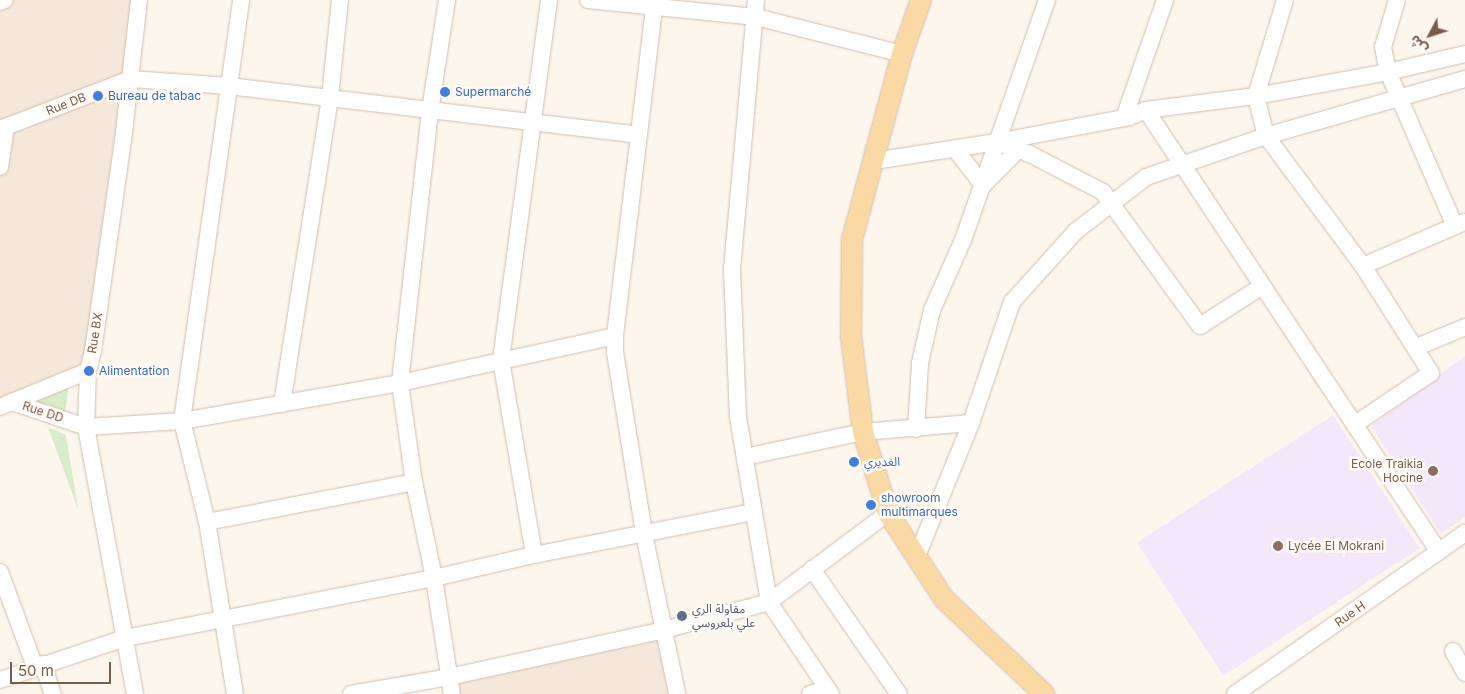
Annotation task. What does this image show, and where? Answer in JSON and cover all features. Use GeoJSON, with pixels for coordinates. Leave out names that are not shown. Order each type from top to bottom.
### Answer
{"type":"FeatureCollection","features":[{"type":"Feature","properties":{"kind":"main road"},"geometry":{"type":"LineString","coordinates":[[921,0],[902,54],[852,239],[852,336],[863,432],[888,513],[944,599],[1044,694]]}},
{"type":"Feature","properties":{"kind":"street"},"geometry":{"type":"LineString","coordinates":[[0,2],[5,0]]}},
{"type":"Feature","properties":{"kind":"street","name":"Rue BX"},"geometry":{"type":"LineString","coordinates":[[135,694],[86,427],[88,371],[93,351],[131,79],[139,0]]}},
{"type":"Feature","properties":{"kind":"street"},"geometry":{"type":"LineString","coordinates":[[235,694],[207,522],[182,420],[241,0]]}},
{"type":"Feature","properties":{"kind":"street"},"geometry":{"type":"LineString","coordinates":[[282,404],[330,98],[340,0]]}},
{"type":"Feature","properties":{"kind":"street"},"geometry":{"type":"LineString","coordinates":[[447,0],[430,111],[400,382],[414,482],[434,578],[452,694]]}},
{"type":"Feature","properties":{"kind":"street"},"geometry":{"type":"LineString","coordinates":[[534,555],[501,360],[549,0]]}},
{"type":"Feature","properties":{"kind":"street"},"geometry":{"type":"LineString","coordinates":[[588,0],[655,4],[756,17],[902,54]]}},
{"type":"Feature","properties":{"kind":"street"},"geometry":{"type":"LineString","coordinates":[[756,0],[756,17],[732,269],[738,417],[769,602],[829,691],[810,694]]}},
{"type":"Feature","properties":{"kind":"street"},"geometry":{"type":"LineString","coordinates":[[916,429],[920,364],[932,310],[963,240],[1047,0]]}},
{"type":"Feature","properties":{"kind":"street"},"geometry":{"type":"LineString","coordinates":[[1124,118],[1164,0]]}},
{"type":"Feature","properties":{"kind":"street"},"geometry":{"type":"LineString","coordinates":[[1286,0],[1256,96],[1266,136],[1363,266],[1417,348],[1431,373],[1356,424]]}},
{"type":"Feature","properties":{"kind":"street"},"geometry":{"type":"LineString","coordinates":[[1363,266],[1460,224],[1388,72],[1383,47],[1397,0]]}},
{"type":"Feature","properties":{"kind":"street"},"geometry":{"type":"LineString","coordinates":[[655,4],[615,336],[615,352],[644,534],[677,694]]}},
{"type":"Feature","properties":{"kind":"street"},"geometry":{"type":"LineString","coordinates":[[874,161],[955,150],[1124,118],[1146,110],[1256,96],[1388,72],[1465,54]]}},
{"type":"Feature","properties":{"kind":"street"},"geometry":{"type":"LineString","coordinates":[[131,79],[229,86],[638,136]]}},
{"type":"Feature","properties":{"kind":"street","name":"Rue DB"},"geometry":{"type":"LineString","coordinates":[[3,128],[131,79]]}},
{"type":"Feature","properties":{"kind":"street"},"geometry":{"type":"LineString","coordinates":[[917,556],[971,423],[1012,302],[1076,231],[1146,177],[1266,136],[1400,96],[1465,79]]}},
{"type":"Feature","properties":{"kind":"street"},"geometry":{"type":"LineString","coordinates":[[1146,110],[1180,164],[1356,424],[1439,552]]}},
{"type":"Feature","properties":{"kind":"street"},"geometry":{"type":"LineString","coordinates":[[0,167],[3,128]]}},
{"type":"Feature","properties":{"kind":"street"},"geometry":{"type":"LineString","coordinates":[[997,142],[1018,150],[1103,192],[1200,326],[1262,286]]}},
{"type":"Feature","properties":{"kind":"street"},"geometry":{"type":"LineString","coordinates":[[955,150],[983,185]]}},
{"type":"Feature","properties":{"kind":"street"},"geometry":{"type":"LineString","coordinates":[[983,185],[1018,150]]}},
{"type":"Feature","properties":{"kind":"street"},"geometry":{"type":"LineString","coordinates":[[1417,348],[1465,327]]}},
{"type":"Feature","properties":{"kind":"street"},"geometry":{"type":"LineString","coordinates":[[86,427],[182,420],[282,404],[400,382],[615,336]]}},
{"type":"Feature","properties":{"kind":"street"},"geometry":{"type":"LineString","coordinates":[[6,405],[88,371]]}},
{"type":"Feature","properties":{"kind":"street","name":"Rue DD"},"geometry":{"type":"LineString","coordinates":[[6,405],[86,427]]}},
{"type":"Feature","properties":{"kind":"street"},"geometry":{"type":"LineString","coordinates":[[745,457],[863,432],[971,423]]}},
{"type":"Feature","properties":{"kind":"street"},"geometry":{"type":"LineString","coordinates":[[207,522],[414,482]]}},
{"type":"Feature","properties":{"kind":"street"},"geometry":{"type":"LineString","coordinates":[[0,680],[125,638],[434,578],[534,555],[754,512]]}},
{"type":"Feature","properties":{"kind":"street"},"geometry":{"type":"LineString","coordinates":[[356,694],[664,630],[769,602],[888,513]]}},
{"type":"Feature","properties":{"kind":"street","name":"Rue H"},"geometry":{"type":"LineString","coordinates":[[1235,694],[1465,533]]}},
{"type":"Feature","properties":{"kind":"street"},"geometry":{"type":"LineString","coordinates":[[812,570],[899,694]]}},
{"type":"Feature","properties":{"kind":"street"},"geometry":{"type":"LineString","coordinates":[[0,572],[39,666],[53,694]]}},
{"type":"Feature","properties":{"kind":"street"},"geometry":{"type":"LineString","coordinates":[[1454,651],[1465,673]]}},
{"type":"Feature","properties":{"kind":"shaded area"},"geometry":{"type":"Polygon","coordinates":[[[0,0],[139,0],[88,371],[0,407],[0,0]]]}},
{"type":"Feature","properties":{"kind":"shaded area","name":"Ecole Traikia Hocine"},"geometry":{"type":"Polygon","coordinates":[[[1465,356],[1465,517],[1441,534],[1371,426],[1465,356]]]}},
{"type":"Feature","properties":{"kind":"shaded area","name":"Lycée El Mokrani"},"geometry":{"type":"Polygon","coordinates":[[[1333,415],[1420,548],[1223,676],[1137,542],[1333,415]]]}},
{"type":"Feature","properties":{"kind":"shaded area"},"geometry":{"type":"Polygon","coordinates":[[[663,631],[676,694],[456,694],[453,677],[663,631]]]}},
{"type":"Feature","properties":{"kind":"green space"},"geometry":{"type":"Polygon","coordinates":[[[69,380],[65,415],[21,400],[69,380]]]}},
{"type":"Feature","properties":{"kind":"green space"},"geometry":{"type":"Polygon","coordinates":[[[48,427],[66,435],[78,509],[48,427]]]}},
{"type":"Feature","properties":{"kind":"place","name":"Supermarché"},"geometry":{"type":"Point","coordinates":[445,92]}},
{"type":"Feature","properties":{"kind":"place","name":"Bureau de tabac"},"geometry":{"type":"Point","coordinates":[98,96]}},
{"type":"Feature","properties":{"kind":"place","name":"Alimentation"},"geometry":{"type":"Point","coordinates":[89,371]}},
{"type":"Feature","properties":{"kind":"place","name":"الغديري"},"geometry":{"type":"Point","coordinates":[854,462]}},
{"type":"Feature","properties":{"kind":"place","name":"Ecole Traikia Hocine"},"geometry":{"type":"Point","coordinates":[1433,471]}},
{"type":"Feature","properties":{"kind":"place","name":"showroom multimarques"},"geometry":{"type":"Point","coordinates":[871,505]}},
{"type":"Feature","properties":{"kind":"place","name":"Lycée El Mokrani"},"geometry":{"type":"Point","coordinates":[1278,546]}},
{"type":"Feature","properties":{"kind":"place","name":"مقاولة الري علي بلعروسي"},"geometry":{"type":"Point","coordinates":[682,616]}}]}
